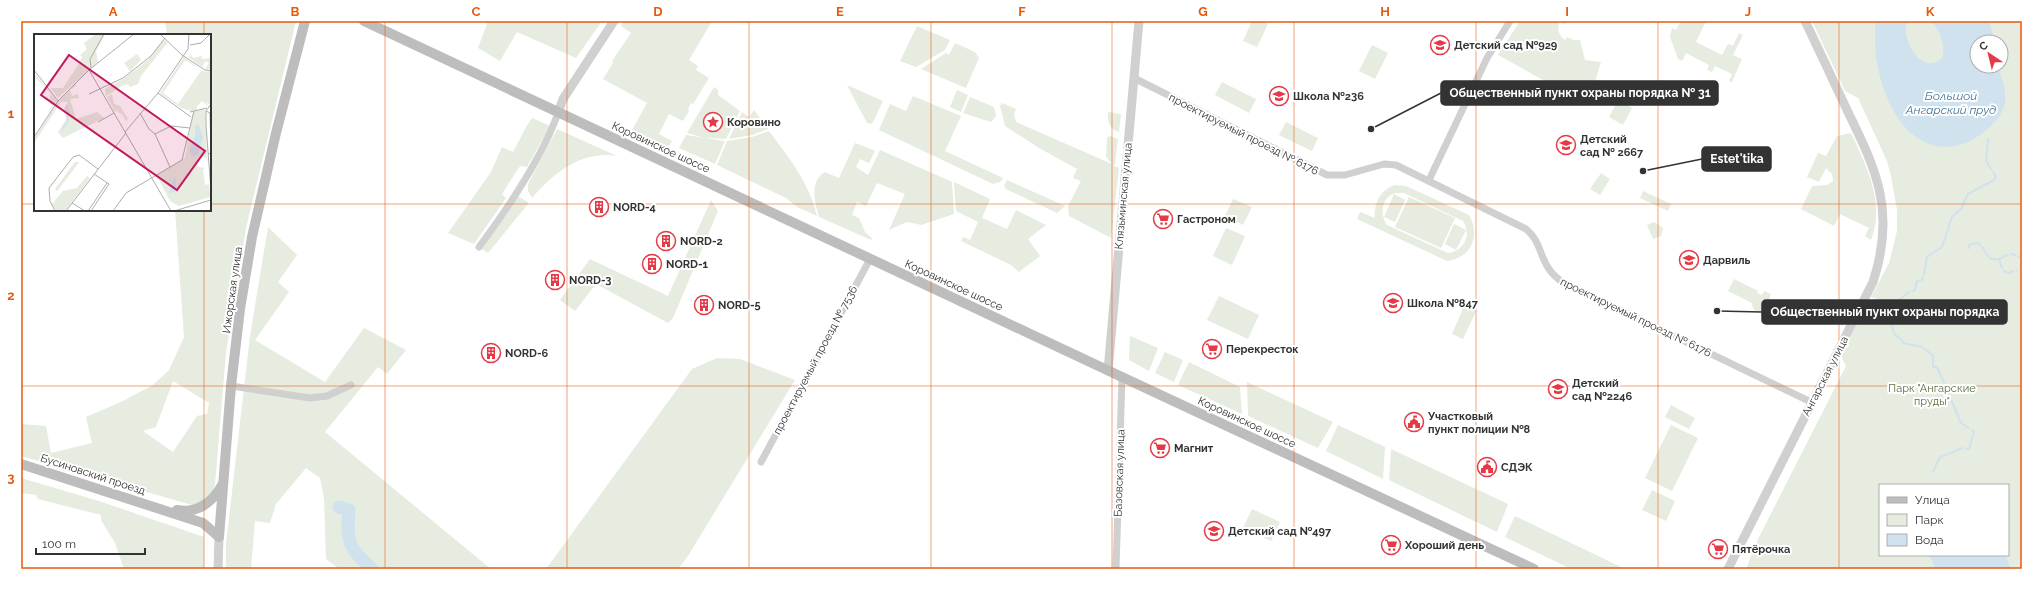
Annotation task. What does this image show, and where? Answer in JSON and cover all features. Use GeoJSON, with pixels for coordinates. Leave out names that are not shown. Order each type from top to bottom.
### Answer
{"type":"FeatureCollection","features":[{"type":"Feature","properties":{"kind":"main road","name":"Ижорская улица"},"geometry":{"type":"LineString","coordinates":[[219,537],[231,386],[240,309],[252,237],[276,133],[305,21]]}},
{"type":"Feature","properties":{"kind":"main road","name":"Коровинское шоссе"},"geometry":{"type":"LineString","coordinates":[[364,21],[1108,371],[1534,569]]}},
{"type":"Feature","properties":{"kind":"main road","name":"Бусиновский проезд"},"geometry":{"type":"LineString","coordinates":[[21,464],[157,507]]}},
{"type":"Feature","properties":{"kind":"main road"},"geometry":{"type":"LineString","coordinates":[[157,507],[184,512],[195,510],[211,500],[218,491],[223,480]]}},
{"type":"Feature","properties":{"kind":"main road"},"geometry":{"type":"LineString","coordinates":[[157,507],[203,523],[219,537]]}},
{"type":"Feature","properties":{"kind":"street"},"geometry":{"type":"LineString","coordinates":[[479,247],[522,183],[554,126],[563,99],[614,21]]}},
{"type":"Feature","properties":{"kind":"street","name":"Клязьминская улица"},"geometry":{"type":"LineString","coordinates":[[1108,371],[1139,21]]}},
{"type":"Feature","properties":{"kind":"street"},"geometry":{"type":"LineString","coordinates":[[1429,180],[1487,58],[1510,21]]}},
{"type":"Feature","properties":{"kind":"street","name":"Ангарская улица"},"geometry":{"type":"LineString","coordinates":[[1728,569],[1811,402],[1873,282],[1882,249],[1883,211],[1881,196],[1872,162],[1805,21]]}},
{"type":"Feature","properties":{"kind":"street","name":"проектируемый проезд № 6176"},"geometry":{"type":"LineString","coordinates":[[1134,78],[1327,175],[1345,175],[1390,164],[1429,180],[1526,229],[1535,239],[1548,269],[1564,283],[1811,402]]}},
{"type":"Feature","properties":{"kind":"street","name":"проектируемый проезд № 7536"},"geometry":{"type":"LineString","coordinates":[[760,462],[870,259]]}},
{"type":"Feature","properties":{"kind":"street","name":"Базовская улица"},"geometry":{"type":"LineString","coordinates":[[1116,569],[1122,377]]}},
{"type":"Feature","properties":{"kind":"street"},"geometry":{"type":"LineString","coordinates":[[231,386],[310,398],[326,396],[351,385]]}},
{"type":"Feature","properties":{"kind":"street","name":"Ижорская улица"},"geometry":{"type":"LineString","coordinates":[[218,569],[219,537]]}},
{"type":"Feature","properties":{"kind":"green space"},"geometry":{"type":"Polygon","coordinates":[[[165,21],[296,21],[246,228],[226,353],[215,484],[213,492],[204,502],[192,505],[21,456],[21,424],[46,426],[51,453],[92,443],[86,417],[123,401],[153,385],[169,370],[184,337],[175,211],[211,211],[211,34],[167,34],[165,21]],[[173,381],[156,427],[143,431],[173,452],[197,416],[207,414],[209,403],[173,381]]]}},
{"type":"Feature","properties":{"kind":"green space"},"geometry":{"type":"Polygon","coordinates":[[[488,21],[602,21],[576,58],[517,32],[500,61],[478,48],[488,21]]]}},
{"type":"Feature","properties":{"kind":"green space"},"geometry":{"type":"Polygon","coordinates":[[[624,21],[712,21],[689,60],[698,66],[696,70],[709,78],[693,104],[691,103],[688,109],[689,111],[683,121],[669,114],[659,134],[672,141],[667,149],[631,132],[647,103],[603,79],[613,63],[612,61],[631,33],[621,26],[624,21]]]}},
{"type":"Feature","properties":{"kind":"green space"},"geometry":{"type":"Polygon","coordinates":[[[1252,21],[1261,21],[1268,24],[1257,47],[1243,41],[1252,21]]]}},
{"type":"Feature","properties":{"kind":"green space"},"geometry":{"type":"Polygon","coordinates":[[[1520,21],[1567,21],[1565,24],[1559,22],[1558,30],[1561,36],[1565,40],[1567,37],[1574,40],[1580,40],[1585,60],[1601,62],[1588,104],[1546,85],[1543,80],[1498,55],[1520,21]]]}},
{"type":"Feature","properties":{"kind":"green space"},"geometry":{"type":"Polygon","coordinates":[[[1681,21],[1706,21],[1696,42],[1722,55],[1728,44],[1733,46],[1739,33],[1743,35],[1733,55],[1742,59],[1732,82],[1729,81],[1732,74],[1715,66],[1712,72],[1707,70],[1709,65],[1686,53],[1682,61],[1678,59],[1670,37],[1672,28],[1676,30],[1681,21]]]}},
{"type":"Feature","properties":{"kind":"green space","name":"Парк \"Ангарские пруды\""},"geometry":{"type":"Polygon","coordinates":[[[1812,21],[2022,21],[2022,569],[1749,569],[1747,567],[1754,547],[1846,366],[1841,356],[1862,314],[1871,313],[1878,299],[1871,297],[1889,263],[1897,231],[1897,210],[1887,161],[1858,98],[1845,91],[1812,21]]]}},
{"type":"Feature","properties":{"kind":"green space"},"geometry":{"type":"Polygon","coordinates":[[[917,26],[950,40],[945,50],[916,67],[900,61],[917,26]]]}},
{"type":"Feature","properties":{"kind":"green space"},"geometry":{"type":"Polygon","coordinates":[[[955,43],[975,52],[979,58],[966,88],[921,69],[946,53],[949,55],[955,43]]]}},
{"type":"Feature","properties":{"kind":"green space"},"geometry":{"type":"Polygon","coordinates":[[[1372,45],[1388,53],[1375,79],[1359,71],[1372,45]]]}},
{"type":"Feature","properties":{"kind":"green space"},"geometry":{"type":"Polygon","coordinates":[[[1222,82],[1256,99],[1249,113],[1215,95],[1222,82]]]}},
{"type":"Feature","properties":{"kind":"green space"},"geometry":{"type":"Polygon","coordinates":[[[847,85],[883,101],[872,124],[867,123],[847,85]]]}},
{"type":"Feature","properties":{"kind":"green space"},"geometry":{"type":"Polygon","coordinates":[[[714,87],[718,90],[718,95],[740,111],[726,139],[705,138],[687,133],[714,87]]]}},
{"type":"Feature","properties":{"kind":"green space"},"geometry":{"type":"Polygon","coordinates":[[[957,90],[968,95],[961,112],[950,107],[957,90]]]}},
{"type":"Feature","properties":{"kind":"green space"},"geometry":{"type":"Polygon","coordinates":[[[913,96],[961,116],[945,151],[1003,178],[1000,182],[993,184],[879,130],[890,104],[906,111],[913,96]]]}},
{"type":"Feature","properties":{"kind":"green space"},"geometry":{"type":"Polygon","coordinates":[[[970,97],[994,107],[996,116],[991,122],[963,113],[970,97]]]}},
{"type":"Feature","properties":{"kind":"green space"},"geometry":{"type":"Polygon","coordinates":[[[1618,100],[1632,108],[1623,125],[1609,117],[1618,100]]]}},
{"type":"Feature","properties":{"kind":"green space"},"geometry":{"type":"Polygon","coordinates":[[[1002,103],[1016,109],[1014,114],[1016,122],[1112,164],[1106,157],[1107,138],[1110,136],[1118,139],[1115,165],[1112,165],[1119,168],[1111,238],[1069,216],[1068,206],[1081,181],[1073,178],[1077,169],[1039,148],[1005,126],[1000,106],[1002,103]]]}},
{"type":"Feature","properties":{"kind":"green space"},"geometry":{"type":"Polygon","coordinates":[[[754,110],[768,129],[752,135],[729,139],[742,112],[749,117],[754,110]]]}},
{"type":"Feature","properties":{"kind":"green space"},"geometry":{"type":"Polygon","coordinates":[[[1108,112],[1121,114],[1119,132],[1113,129],[1109,124],[1108,112]]]}},
{"type":"Feature","properties":{"kind":"green space"},"geometry":{"type":"Polygon","coordinates":[[[532,118],[550,126],[527,167],[520,166],[502,194],[506,198],[474,244],[448,233],[491,172],[502,147],[513,152],[532,118]]]}},
{"type":"Feature","properties":{"kind":"green space"},"geometry":{"type":"Polygon","coordinates":[[[1286,122],[1318,138],[1312,151],[1279,135],[1286,122]]]}},
{"type":"Feature","properties":{"kind":"green space"},"geometry":{"type":"Polygon","coordinates":[[[557,129],[617,156],[592,156],[570,165],[550,180],[532,198],[528,191],[528,184],[557,129]]]}},
{"type":"Feature","properties":{"kind":"green space"},"geometry":{"type":"Polygon","coordinates":[[[769,131],[804,181],[817,216],[797,207],[786,198],[717,165],[727,141],[752,137],[769,131]]]}},
{"type":"Feature","properties":{"kind":"green space"},"geometry":{"type":"Polygon","coordinates":[[[1851,133],[1868,171],[1875,199],[1875,226],[1871,240],[1865,236],[1869,228],[1840,214],[1834,226],[1801,209],[1812,186],[1827,185],[1833,181],[1832,174],[1826,168],[1819,182],[1807,177],[1818,153],[1826,156],[1837,136],[1851,133]]]}},
{"type":"Feature","properties":{"kind":"green space"},"geometry":{"type":"Polygon","coordinates":[[[686,135],[725,141],[715,164],[679,148],[686,135]]]}},
{"type":"Feature","properties":{"kind":"green space"},"geometry":{"type":"Polygon","coordinates":[[[855,143],[875,151],[869,163],[860,159],[856,167],[868,175],[880,150],[952,182],[954,214],[921,225],[908,222],[889,230],[905,194],[877,183],[866,206],[857,202],[852,215],[859,218],[865,232],[872,238],[871,240],[819,217],[814,192],[817,181],[825,172],[839,178],[855,143]]]}},
{"type":"Feature","properties":{"kind":"green space"},"geometry":{"type":"Polygon","coordinates":[[[1601,173],[1610,179],[1600,195],[1590,189],[1601,173]]]}},
{"type":"Feature","properties":{"kind":"green space"},"geometry":{"type":"Polygon","coordinates":[[[1007,180],[1065,206],[1057,213],[1006,189],[1004,186],[1007,180]]]}},
{"type":"Feature","properties":{"kind":"green space"},"geometry":{"type":"Polygon","coordinates":[[[954,182],[990,199],[982,218],[1007,229],[1016,210],[1046,225],[1028,239],[1040,256],[1019,272],[1011,265],[961,241],[963,237],[970,240],[978,222],[956,211],[954,182]]]}},
{"type":"Feature","properties":{"kind":"green space"},"geometry":{"type":"Polygon","coordinates":[[[1395,185],[1406,186],[1469,215],[1474,231],[1474,238],[1468,251],[1462,256],[1447,261],[1357,219],[1360,212],[1375,218],[1375,208],[1377,202],[1382,194],[1390,187],[1395,185]],[[1396,193],[1391,195],[1385,202],[1383,206],[1383,216],[1387,225],[1448,253],[1454,252],[1462,246],[1465,242],[1467,232],[1463,221],[1404,193],[1396,193]]]}},
{"type":"Feature","properties":{"kind":"green space"},"geometry":{"type":"Polygon","coordinates":[[[1643,191],[1671,204],[1668,211],[1640,198],[1643,191]]]}},
{"type":"Feature","properties":{"kind":"green space"},"geometry":{"type":"Polygon","coordinates":[[[1394,194],[1405,200],[1395,222],[1384,217],[1394,194]]]}},
{"type":"Feature","properties":{"kind":"green space"},"geometry":{"type":"Polygon","coordinates":[[[518,196],[529,203],[488,253],[480,248],[518,196]]]}},
{"type":"Feature","properties":{"kind":"green space"},"geometry":{"type":"Polygon","coordinates":[[[1409,197],[1455,218],[1441,248],[1395,227],[1409,197]]]}},
{"type":"Feature","properties":{"kind":"green space"},"geometry":{"type":"Polygon","coordinates":[[[1233,199],[1252,207],[1243,225],[1225,216],[1233,199]]]}},
{"type":"Feature","properties":{"kind":"green space"},"geometry":{"type":"Polygon","coordinates":[[[711,200],[718,211],[673,318],[668,323],[596,284],[575,311],[560,300],[590,259],[668,296],[711,200]]]}},
{"type":"Feature","properties":{"kind":"green space"},"geometry":{"type":"Polygon","coordinates":[[[1654,222],[1663,228],[1661,236],[1653,239],[1647,225],[1654,222]]]}},
{"type":"Feature","properties":{"kind":"green space"},"geometry":{"type":"Polygon","coordinates":[[[1454,224],[1466,230],[1456,250],[1445,244],[1454,224]]]}},
{"type":"Feature","properties":{"kind":"green space"},"geometry":{"type":"Polygon","coordinates":[[[268,227],[297,255],[278,282],[289,292],[255,340],[325,382],[364,328],[406,350],[387,374],[378,367],[325,432],[491,569],[339,569],[326,559],[324,499],[320,478],[306,468],[276,504],[270,523],[255,521],[251,569],[226,569],[226,544],[250,336],[268,227]]]}},
{"type":"Feature","properties":{"kind":"green space"},"geometry":{"type":"Polygon","coordinates":[[[1226,228],[1245,236],[1232,265],[1213,256],[1226,228]]]}},
{"type":"Feature","properties":{"kind":"green space"},"geometry":{"type":"Polygon","coordinates":[[[1734,279],[1758,291],[1757,293],[1762,295],[1764,291],[1771,294],[1766,310],[1761,312],[1756,311],[1752,306],[1752,303],[1728,291],[1734,279]]]}},
{"type":"Feature","properties":{"kind":"green space"},"geometry":{"type":"Polygon","coordinates":[[[1219,296],[1259,315],[1248,339],[1207,320],[1219,296]]]}},
{"type":"Feature","properties":{"kind":"green space"},"geometry":{"type":"Polygon","coordinates":[[[1465,304],[1477,309],[1463,339],[1452,334],[1465,304]]]}},
{"type":"Feature","properties":{"kind":"green space"},"geometry":{"type":"Polygon","coordinates":[[[1130,336],[1158,348],[1149,371],[1129,360],[1130,336]]]}},
{"type":"Feature","properties":{"kind":"green space"},"geometry":{"type":"Polygon","coordinates":[[[1165,352],[1183,360],[1174,382],[1155,373],[1165,352]]]}},
{"type":"Feature","properties":{"kind":"green space"},"geometry":{"type":"Polygon","coordinates":[[[717,358],[740,359],[795,380],[688,556],[678,569],[546,569],[692,369],[717,358]]]}},
{"type":"Feature","properties":{"kind":"green space"},"geometry":{"type":"Polygon","coordinates":[[[1189,362],[1240,387],[1242,414],[1178,385],[1189,362]]]}},
{"type":"Feature","properties":{"kind":"green space"},"geometry":{"type":"Polygon","coordinates":[[[1247,382],[1333,422],[1318,448],[1248,416],[1247,382]]]}},
{"type":"Feature","properties":{"kind":"green space"},"geometry":{"type":"Polygon","coordinates":[[[1671,405],[1695,418],[1689,429],[1665,417],[1671,405]]]}},
{"type":"Feature","properties":{"kind":"green space"},"geometry":{"type":"Polygon","coordinates":[[[1338,425],[1385,447],[1383,479],[1326,451],[1338,425]]]}},
{"type":"Feature","properties":{"kind":"green space"},"geometry":{"type":"Polygon","coordinates":[[[1671,425],[1698,438],[1672,491],[1645,478],[1671,425]]]}},
{"type":"Feature","properties":{"kind":"green space"},"geometry":{"type":"Polygon","coordinates":[[[1391,449],[1508,504],[1497,532],[1389,480],[1391,449]]]}},
{"type":"Feature","properties":{"kind":"green space"},"geometry":{"type":"Polygon","coordinates":[[[21,478],[99,501],[204,537],[204,569],[124,569],[115,543],[101,520],[101,515],[38,499],[36,495],[21,493],[21,478]]]}},
{"type":"Feature","properties":{"kind":"green space"},"geometry":{"type":"Polygon","coordinates":[[[1652,490],[1675,501],[1666,521],[1642,510],[1652,490]]]}},
{"type":"Feature","properties":{"kind":"green space"},"geometry":{"type":"Polygon","coordinates":[[[1252,509],[1280,522],[1271,541],[1243,528],[1252,509]]]}},
{"type":"Feature","properties":{"kind":"green space"},"geometry":{"type":"Polygon","coordinates":[[[1515,516],[1625,569],[1571,569],[1505,537],[1515,516]]]}},
{"type":"Feature","properties":{"kind":"water","name":"Большой Ангарский пруд"},"geometry":{"type":"Polygon","coordinates":[[[1875,21],[1908,21],[1906,28],[1909,45],[1920,59],[1927,63],[1934,63],[1942,58],[1943,43],[1939,33],[1931,21],[1989,21],[1993,34],[1969,34],[1969,74],[2000,74],[2005,93],[2005,102],[2000,115],[1995,122],[1985,131],[1961,145],[1948,147],[1936,146],[1914,136],[1896,115],[1885,92],[1879,74],[1876,57],[1875,21]]]}},
{"type":"Feature","properties":{"kind":"water"},"geometry":{"type":"Polygon","coordinates":[[[1930,556],[2005,556],[2011,569],[1935,569],[1930,556]]]}},
{"type":"Feature","properties":{"kind":"waterway"},"geometry":{"type":"LineString","coordinates":[[1988,139],[1986,161],[1991,169]]}},
{"type":"Feature","properties":{"kind":"waterway"},"geometry":{"type":"LineString","coordinates":[[1924,274],[1927,257],[1942,247],[1952,217],[1961,209],[1968,194],[1994,180],[1996,177],[1993,172]]}},
{"type":"Feature","properties":{"kind":"waterway"},"geometry":{"type":"LineString","coordinates":[[1969,248],[1969,245],[1977,243]]}},
{"type":"Feature","properties":{"kind":"waterway"},"geometry":{"type":"LineString","coordinates":[[1982,247],[1988,256]]}},
{"type":"Feature","properties":{"kind":"waterway"},"geometry":{"type":"LineString","coordinates":[[2011,254],[2015,255]]}},
{"type":"Feature","properties":{"kind":"waterway"},"geometry":{"type":"LineString","coordinates":[[1990,258],[1997,259],[2008,255]]}},
{"type":"Feature","properties":{"kind":"waterway"},"geometry":{"type":"LineString","coordinates":[[2018,256],[2022,258]]}},
{"type":"Feature","properties":{"kind":"waterway"},"geometry":{"type":"LineString","coordinates":[[1999,259],[2002,268]]}},
{"type":"Feature","properties":{"kind":"waterway"},"geometry":{"type":"LineString","coordinates":[[2004,271],[2009,273],[2013,271]]}},
{"type":"Feature","properties":{"kind":"waterway"},"geometry":{"type":"LineString","coordinates":[[1912,291],[1915,290],[1917,281],[1922,280],[1923,277]]}},
{"type":"Feature","properties":{"kind":"waterway"},"geometry":{"type":"LineString","coordinates":[[1905,295],[1909,292]]}},
{"type":"Feature","properties":{"kind":"waterway"},"geometry":{"type":"LineString","coordinates":[[1903,297],[1893,309],[1896,318],[1892,325],[1894,334],[1902,340],[1903,343],[1922,347]]}},
{"type":"Feature","properties":{"kind":"waterway"},"geometry":{"type":"LineString","coordinates":[[1924,348],[1933,356],[1933,367],[1937,367],[1961,423],[1969,428]]}},
{"type":"Feature","properties":{"kind":"waterway"},"geometry":{"type":"LineString","coordinates":[[1967,449],[1969,449],[1974,432],[1972,430]]}},
{"type":"Feature","properties":{"kind":"waterway"},"geometry":{"type":"LineString","coordinates":[[1933,472],[1940,457],[1963,448]]}},
{"type":"Feature","properties":{"kind":"waterway"},"geometry":{"type":"LineString","coordinates":[[339,507],[349,510],[348,530],[350,543],[358,555],[372,569]]}},
{"type":"Feature","properties":{"kind":"place","name":"Детский сад №929"},"geometry":{"type":"Point","coordinates":[1440,45]}},
{"type":"Feature","properties":{"kind":"place","name":"Школа №236"},"geometry":{"type":"Point","coordinates":[1279,96]}},
{"type":"Feature","properties":{"kind":"place","name":"Коровино"},"geometry":{"type":"Point","coordinates":[713,122]}},
{"type":"Feature","properties":{"kind":"place","name":"Общественный пункт охраны порядка № 31"},"geometry":{"type":"Point","coordinates":[1371,129]}},
{"type":"Feature","properties":{"kind":"place","name":"Детский сад № 2667"},"geometry":{"type":"Point","coordinates":[1566,145]}},
{"type":"Feature","properties":{"kind":"place","name":"Estet'tika"},"geometry":{"type":"Point","coordinates":[1643,171]}},
{"type":"Feature","properties":{"kind":"place","name":"NORD-4"},"geometry":{"type":"Point","coordinates":[599,207]}},
{"type":"Feature","properties":{"kind":"place","name":"Гастроном"},"geometry":{"type":"Point","coordinates":[1163,219]}},
{"type":"Feature","properties":{"kind":"place","name":"NORD-2"},"geometry":{"type":"Point","coordinates":[666,241]}},
{"type":"Feature","properties":{"kind":"place","name":"Дарвиль"},"geometry":{"type":"Point","coordinates":[1689,260]}},
{"type":"Feature","properties":{"kind":"place","name":"NORD-1"},"geometry":{"type":"Point","coordinates":[652,264]}},
{"type":"Feature","properties":{"kind":"place","name":"NORD-3"},"geometry":{"type":"Point","coordinates":[555,280]}},
{"type":"Feature","properties":{"kind":"place","name":"Школа №847"},"geometry":{"type":"Point","coordinates":[1393,303]}},
{"type":"Feature","properties":{"kind":"place","name":"NORD-5"},"geometry":{"type":"Point","coordinates":[704,305]}},
{"type":"Feature","properties":{"kind":"place","name":"Общественный пункт охраны порядка"},"geometry":{"type":"Point","coordinates":[1717,311]}},
{"type":"Feature","properties":{"kind":"place","name":"Перекресток"},"geometry":{"type":"Point","coordinates":[1212,349]}},
{"type":"Feature","properties":{"kind":"place","name":"NORD-6"},"geometry":{"type":"Point","coordinates":[491,353]}},
{"type":"Feature","properties":{"kind":"place","name":"Детский сад №2246"},"geometry":{"type":"Point","coordinates":[1558,389]}},
{"type":"Feature","properties":{"kind":"place","name":"Участковый пункт полиции №8"},"geometry":{"type":"Point","coordinates":[1414,422]}},
{"type":"Feature","properties":{"kind":"place","name":"Магнит"},"geometry":{"type":"Point","coordinates":[1160,448]}},
{"type":"Feature","properties":{"kind":"place","name":"СДЭК"},"geometry":{"type":"Point","coordinates":[1487,467]}},
{"type":"Feature","properties":{"kind":"place","name":"Детский сад №497"},"geometry":{"type":"Point","coordinates":[1214,531]}},
{"type":"Feature","properties":{"kind":"place","name":"Хороший день"},"geometry":{"type":"Point","coordinates":[1391,545]}},
{"type":"Feature","properties":{"kind":"place","name":"Пятёрочка"},"geometry":{"type":"Point","coordinates":[1718,549]}}]}
